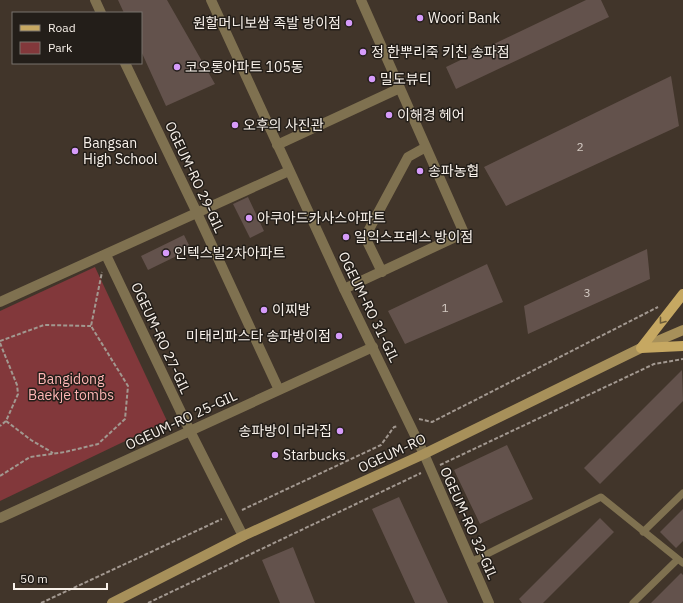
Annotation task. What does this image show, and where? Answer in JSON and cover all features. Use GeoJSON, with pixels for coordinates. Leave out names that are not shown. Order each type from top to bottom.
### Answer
{"type":"FeatureCollection","features":[{"type":"Feature","properties":{"kind":"main road"},"geometry":{"type":"LineString","coordinates":[[641,348],[683,294]]}},
{"type":"Feature","properties":{"kind":"main road","name":"OGEUM-RO"},"geometry":{"type":"LineString","coordinates":[[112,603],[243,536],[424,454],[641,348],[683,330]]}},
{"type":"Feature","properties":{"kind":"main road"},"geometry":{"type":"LineString","coordinates":[[641,348],[683,346]]}},
{"type":"Feature","properties":{"kind":"street"},"geometry":{"type":"LineString","coordinates":[[95,0],[101,12]]}},
{"type":"Feature","properties":{"kind":"street","name":"OGEUM-RO 31-GIL"},"geometry":{"type":"LineString","coordinates":[[211,0],[344,289],[424,454]]}},
{"type":"Feature","properties":{"kind":"street"},"geometry":{"type":"LineString","coordinates":[[344,289],[464,233],[361,0]]}},
{"type":"Feature","properties":{"kind":"street","name":"OGEUM-RO 29-GIL"},"geometry":{"type":"LineString","coordinates":[[125,64],[197,213],[279,390]]}},
{"type":"Feature","properties":{"kind":"street"},"geometry":{"type":"LineString","coordinates":[[277,145],[400,88]]}},
{"type":"Feature","properties":{"kind":"street"},"geometry":{"type":"LineString","coordinates":[[382,272],[366,237],[408,157],[426,147]]}},
{"type":"Feature","properties":{"kind":"street"},"geometry":{"type":"LineString","coordinates":[[0,302],[289,171]]}},
{"type":"Feature","properties":{"kind":"street","name":"OGEUM-RO 27-GIL"},"geometry":{"type":"LineString","coordinates":[[106,255],[190,431],[243,536]]}},
{"type":"Feature","properties":{"kind":"street","name":"OGEUM-RO 25-GIL"},"geometry":{"type":"LineString","coordinates":[[0,518],[373,347]]}},
{"type":"Feature","properties":{"kind":"street","name":"OGEUM-RO 32-GIL"},"geometry":{"type":"LineString","coordinates":[[424,454],[489,603]]}},
{"type":"Feature","properties":{"kind":"lane"},"geometry":{"type":"LineString","coordinates":[[643,532],[683,493]]}},
{"type":"Feature","properties":{"kind":"lane"},"geometry":{"type":"LineString","coordinates":[[471,562],[601,497],[680,562],[633,603]]}},
{"type":"Feature","properties":{"kind":"path"},"geometry":{"type":"LineString","coordinates":[[0,476],[30,457],[54,454],[98,444],[125,419],[128,386],[91,326],[106,255]]}},
{"type":"Feature","properties":{"kind":"path"},"geometry":{"type":"LineString","coordinates":[[41,603],[381,445],[394,428],[408,421],[415,418],[432,422],[664,304],[672,308]]}},
{"type":"Feature","properties":{"kind":"path"},"geometry":{"type":"LineString","coordinates":[[0,426],[6,421],[18,394],[17,385],[0,342],[44,324],[91,326]]}},
{"type":"Feature","properties":{"kind":"path"},"geometry":{"type":"LineString","coordinates":[[148,603],[654,364],[683,359]]}},
{"type":"Feature","properties":{"kind":"path"},"geometry":{"type":"LineString","coordinates":[[6,421],[31,440],[54,454]]}},
{"type":"Feature","properties":{"kind":"green space","name":"Bangidong Baekje tombs"},"geometry":{"type":"Polygon","coordinates":[[[95,267],[167,421],[0,501],[0,311],[95,267]]]}},
{"type":"Feature","properties":{"kind":"building","name":"코오롱아파트 105동"},"geometry":{"type":"Polygon","coordinates":[[[118,0],[167,0],[215,84],[166,106],[142,53],[142,12],[124,12],[118,0]]]}},
{"type":"Feature","properties":{"kind":"building"},"geometry":{"type":"Polygon","coordinates":[[[586,0],[601,0],[609,17],[456,89],[446,67],[586,0]]]}},
{"type":"Feature","properties":{"kind":"building"},"geometry":{"type":"Polygon","coordinates":[[[671,76],[679,126],[506,206],[484,167],[671,76]]]}},
{"type":"Feature","properties":{"kind":"building","name":"아쿠아드카사스아파트"},"geometry":{"type":"Polygon","coordinates":[[[248,197],[264,231],[250,238],[233,204],[248,197]]]}},
{"type":"Feature","properties":{"kind":"building","name":"인텍스빌2차아파트"},"geometry":{"type":"Polygon","coordinates":[[[184,235],[191,249],[148,270],[141,256],[184,235]]]}},
{"type":"Feature","properties":{"kind":"building"},"geometry":{"type":"Polygon","coordinates":[[[647,249],[650,279],[528,334],[524,306],[647,249]]]}},
{"type":"Feature","properties":{"kind":"building"},"geometry":{"type":"Polygon","coordinates":[[[487,264],[503,302],[405,344],[388,311],[487,264]]]}},
{"type":"Feature","properties":{"kind":"building"},"geometry":{"type":"Polygon","coordinates":[[[682,370],[683,401],[600,484],[584,468],[682,370]]]}},
{"type":"Feature","properties":{"kind":"building"},"geometry":{"type":"Polygon","coordinates":[[[507,445],[533,499],[480,524],[454,470],[507,445]]]}},
{"type":"Feature","properties":{"kind":"building"},"geometry":{"type":"Polygon","coordinates":[[[399,497],[448,603],[415,603],[372,509],[399,497]]]}},
{"type":"Feature","properties":{"kind":"building"},"geometry":{"type":"Polygon","coordinates":[[[683,509],[683,541],[676,548],[660,532],[683,509]]]}},
{"type":"Feature","properties":{"kind":"building"},"geometry":{"type":"Polygon","coordinates":[[[600,518],[614,532],[543,603],[522,603],[519,599],[600,518]]]}},
{"type":"Feature","properties":{"kind":"building"},"geometry":{"type":"Polygon","coordinates":[[[293,547],[315,603],[280,603],[262,560],[293,547]]]}},
{"type":"Feature","properties":{"kind":"building"},"geometry":{"type":"Polygon","coordinates":[[[681,573],[683,575],[683,603],[651,603],[681,573]]]}},
{"type":"Feature","properties":{"kind":"place","name":"Woori Bank"},"geometry":{"type":"Point","coordinates":[420,18]}},
{"type":"Feature","properties":{"kind":"place","name":"원할머니보쌈 족발 방이점"},"geometry":{"type":"Point","coordinates":[349,23]}},
{"type":"Feature","properties":{"kind":"place","name":"정 한뿌리죽 키친 송파점"},"geometry":{"type":"Point","coordinates":[363,52]}},
{"type":"Feature","properties":{"kind":"place","name":"코오롱아파트 105동"},"geometry":{"type":"Point","coordinates":[177,67]}},
{"type":"Feature","properties":{"kind":"place","name":"밀도뷰티"},"geometry":{"type":"Point","coordinates":[372,79]}},
{"type":"Feature","properties":{"kind":"place","name":"이해경 헤어"},"geometry":{"type":"Point","coordinates":[389,115]}},
{"type":"Feature","properties":{"kind":"place","name":"오후의 사진관"},"geometry":{"type":"Point","coordinates":[235,125]}},
{"type":"Feature","properties":{"kind":"place","name":"Bangsan High School"},"geometry":{"type":"Point","coordinates":[75,151]}},
{"type":"Feature","properties":{"kind":"place","name":"송파농협"},"geometry":{"type":"Point","coordinates":[420,171]}},
{"type":"Feature","properties":{"kind":"place","name":"아쿠아드카사스아파트"},"geometry":{"type":"Point","coordinates":[249,218]}},
{"type":"Feature","properties":{"kind":"place","name":"일익스프레스 방이점"},"geometry":{"type":"Point","coordinates":[346,237]}},
{"type":"Feature","properties":{"kind":"place","name":"인텍스빌2차아파트"},"geometry":{"type":"Point","coordinates":[166,253]}},
{"type":"Feature","properties":{"kind":"place","name":"이찌방"},"geometry":{"type":"Point","coordinates":[264,310]}},
{"type":"Feature","properties":{"kind":"place","name":"미태리파스타 송파방이점"},"geometry":{"type":"Point","coordinates":[339,336]}},
{"type":"Feature","properties":{"kind":"place","name":"송파방이 마라집"},"geometry":{"type":"Point","coordinates":[340,431]}},
{"type":"Feature","properties":{"kind":"place","name":"Starbucks"},"geometry":{"type":"Point","coordinates":[275,455]}}]}
